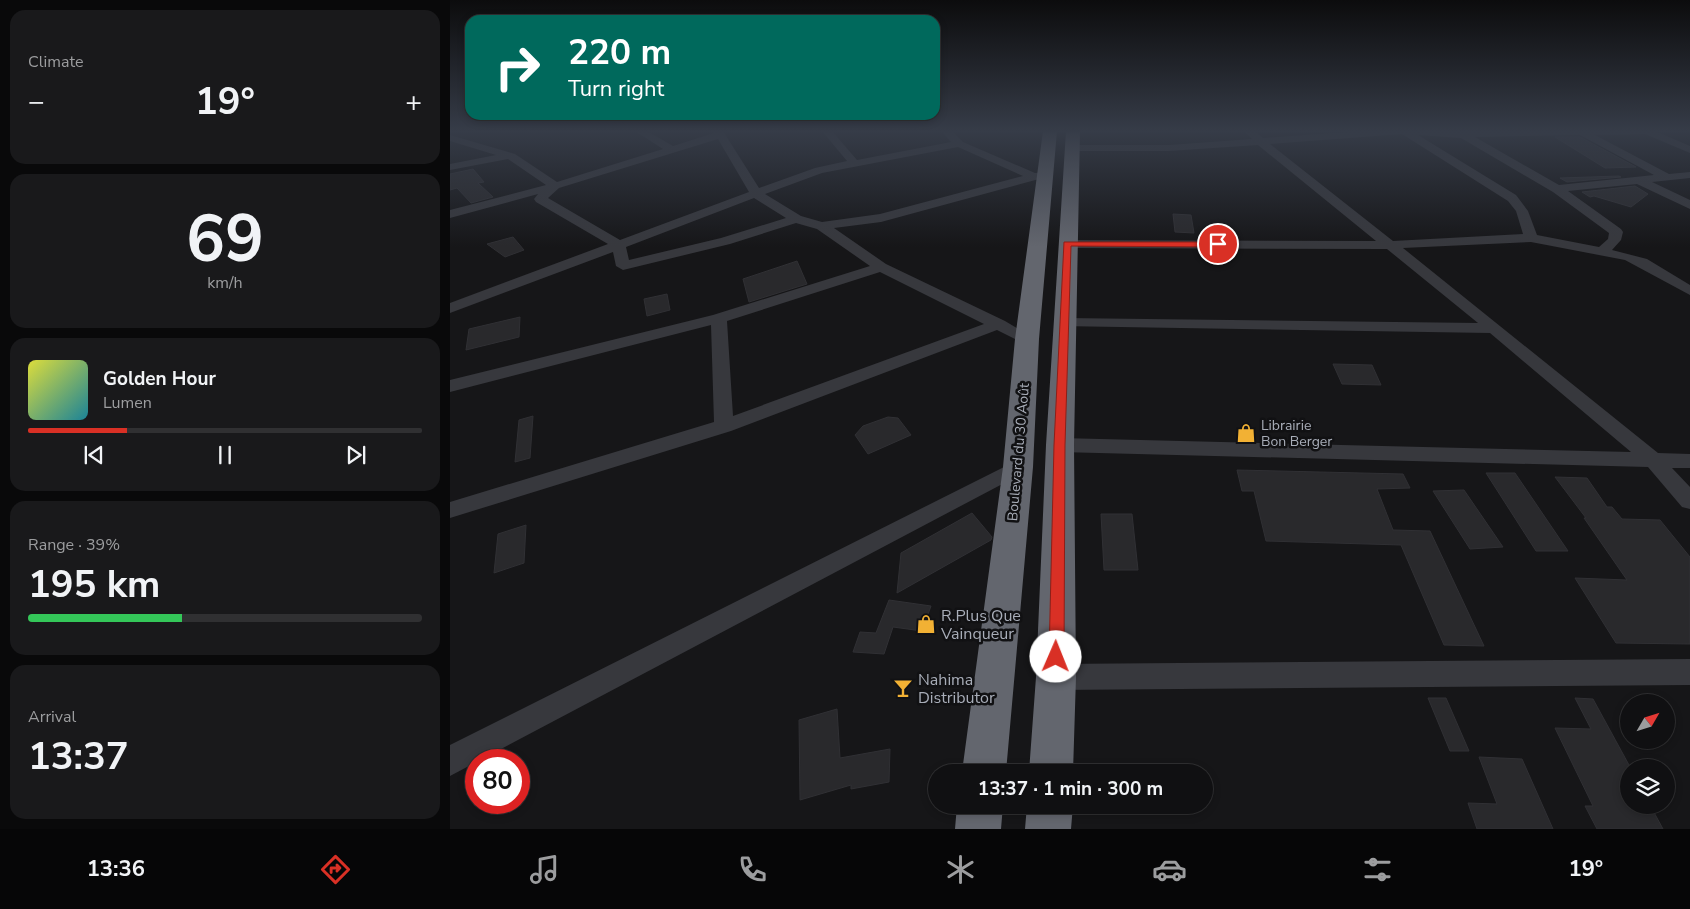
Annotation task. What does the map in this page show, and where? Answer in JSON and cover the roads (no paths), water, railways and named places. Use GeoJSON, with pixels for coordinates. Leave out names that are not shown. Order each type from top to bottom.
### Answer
{"type":"FeatureCollection","features":[{"type":"Feature","properties":{"kind":"highway","name":"Boulevard du 30 Août"},"geometry":{"type":"LineString","coordinates":[[985,764],[1018,467],[1041,170]]}},
{"type":"Feature","properties":{"kind":"highway"},"geometry":{"type":"LineString","coordinates":[[1051,764],[1056,677],[1060,445],[1071,170]]}},
{"type":"Feature","properties":{"kind":"highway"},"geometry":{"type":"LineString","coordinates":[[978,829],[979,814]]}},
{"type":"Feature","properties":{"kind":"highway"},"geometry":{"type":"LineString","coordinates":[[1048,829],[1049,814]]}},
{"type":"Feature","properties":{"kind":"street"},"geometry":{"type":"LineString","coordinates":[[531,170],[555,186]]}},
{"type":"Feature","properties":{"kind":"street"},"geometry":{"type":"LineString","coordinates":[[450,214],[608,170]]}},
{"type":"Feature","properties":{"kind":"street"},"geometry":{"type":"LineString","coordinates":[[741,170],[754,192],[796,219],[822,226],[881,267],[1027,338]]}},
{"type":"Feature","properties":{"kind":"street"},"geometry":{"type":"LineString","coordinates":[[450,308],[754,192],[821,170]]}},
{"type":"Feature","properties":{"kind":"street"},"geometry":{"type":"LineString","coordinates":[[1026,170],[1040,175]]}},
{"type":"Feature","properties":{"kind":"street"},"geometry":{"type":"LineString","coordinates":[[1295,170],[1494,328],[1653,460],[1690,501]]}},
{"type":"Feature","properties":{"kind":"street"},"geometry":{"type":"LineString","coordinates":[[1466,170],[1512,198],[1522,211],[1531,238]]}},
{"type":"Feature","properties":{"kind":"street"},"geometry":{"type":"LineString","coordinates":[[1524,170],[1557,189],[1616,232],[1614,240],[1603,251]]}},
{"type":"Feature","properties":{"kind":"street"},"geometry":{"type":"LineString","coordinates":[[1652,170],[1666,177]]}},
{"type":"Feature","properties":{"kind":"street"},"geometry":{"type":"LineString","coordinates":[[822,226],[882,218],[1040,175]]}},
{"type":"Feature","properties":{"kind":"street"},"geometry":{"type":"LineString","coordinates":[[1557,189],[1690,175]]}},
{"type":"Feature","properties":{"kind":"street"},"geometry":{"type":"LineString","coordinates":[[1640,181],[1690,205]]}},
{"type":"Feature","properties":{"kind":"street"},"geometry":{"type":"LineString","coordinates":[[555,186],[540,199],[618,244],[623,266],[725,241],[796,219]]}},
{"type":"Feature","properties":{"kind":"street"},"geometry":{"type":"LineString","coordinates":[[1067,244],[1389,245],[1531,238],[1603,251],[1642,262],[1690,291]]}},
{"type":"Feature","properties":{"kind":"street"},"geometry":{"type":"LineString","coordinates":[[450,386],[719,318],[881,267]]}},
{"type":"Feature","properties":{"kind":"street"},"geometry":{"type":"LineString","coordinates":[[719,318],[724,426]]}},
{"type":"Feature","properties":{"kind":"street"},"geometry":{"type":"LineString","coordinates":[[1065,323],[1494,328]]}},
{"type":"Feature","properties":{"kind":"street"},"geometry":{"type":"LineString","coordinates":[[450,510],[724,426],[999,324]]}},
{"type":"Feature","properties":{"kind":"street"},"geometry":{"type":"LineString","coordinates":[[1060,445],[1690,461]]}},
{"type":"Feature","properties":{"kind":"street"},"geometry":{"type":"LineString","coordinates":[[450,761],[1018,467]]}},
{"type":"Feature","properties":{"kind":"street"},"geometry":{"type":"LineString","coordinates":[[1056,677],[1690,672]]}},
{"type":"Feature","properties":{"kind":"place","name":"Librairie Bon Berger"},"geometry":{"type":"Point","coordinates":[1246,433]}},
{"type":"Feature","properties":{"kind":"place","name":"R.Plus Que Vainqueur"},"geometry":{"type":"Point","coordinates":[926,624]}},
{"type":"Feature","properties":{"kind":"place","name":"Nahima Distributor"},"geometry":{"type":"Point","coordinates":[903,688]}}]}
